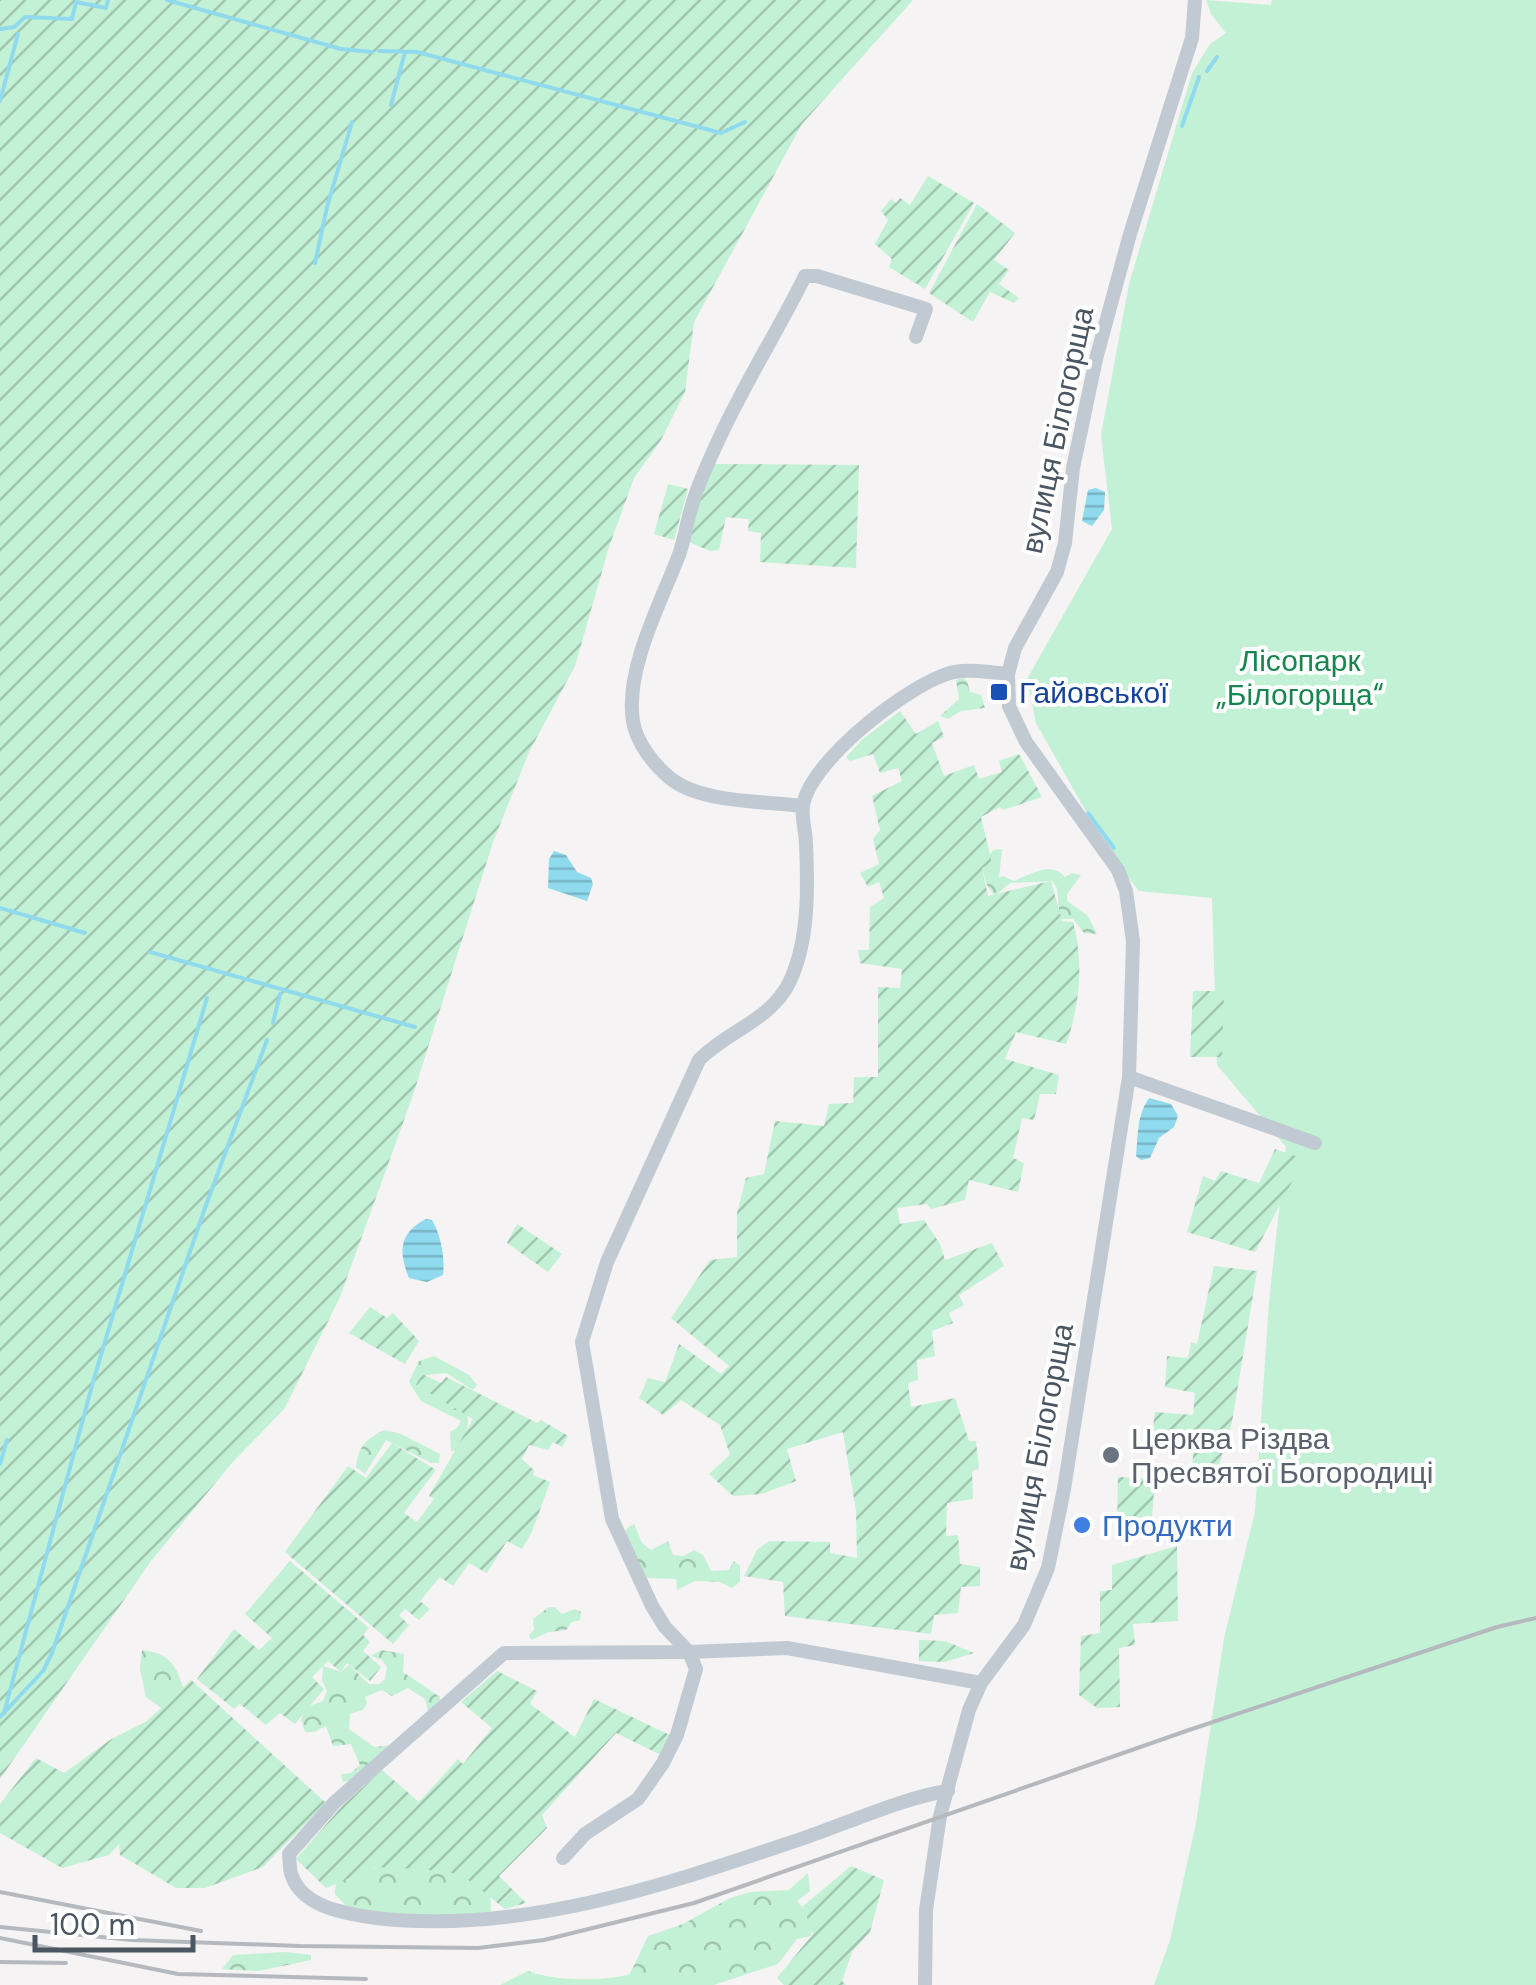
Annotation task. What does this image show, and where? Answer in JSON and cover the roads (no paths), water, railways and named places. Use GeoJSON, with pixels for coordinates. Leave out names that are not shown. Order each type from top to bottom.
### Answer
{"type":"FeatureCollection","features":[{"type":"Feature","properties":{"kind":"street","name":"вулиця Білогорща"},"geometry":{"type":"LineString","coordinates":[[926,1985],[926,1910],[940,1816],[970,1710],[982,1682],[1024,1624],[1048,1568],[1106,1236],[1129,1077],[1133,941],[1126,891],[1118,870],[1026,742],[1009,706],[1008,674],[1016,648],[1057,572],[1096,359],[1130,234],[1192,38],[1196,0]]}},
{"type":"Feature","properties":{"kind":"street"},"geometry":{"type":"LineString","coordinates":[[803,806],[699,794],[683,788],[656,765],[641,742],[632,718],[636,676],[678,559],[694,498],[713,452],[753,369],[782,325],[806,276],[926,308],[916,337]]}},
{"type":"Feature","properties":{"kind":"street"},"geometry":{"type":"LineString","coordinates":[[563,1858],[585,1834],[638,1799],[663,1764],[677,1735],[696,1669],[689,1652],[665,1627],[652,1606],[612,1519],[582,1342],[607,1262],[699,1060],[709,1049],[763,1016],[789,984],[800,951],[806,894],[803,806],[816,779],[840,747],[920,686],[969,670],[1008,674]]}},
{"type":"Feature","properties":{"kind":"street"},"geometry":{"type":"LineString","coordinates":[[1129,1077],[1315,1143]]}},
{"type":"Feature","properties":{"kind":"street"},"geometry":{"type":"LineString","coordinates":[[948,1792],[672,1882],[600,1900],[464,1921],[411,1922],[334,1910],[303,1892],[292,1878],[289,1854],[334,1803],[504,1652],[787,1648],[982,1682]]}},
{"type":"Feature","properties":{"kind":"water"},"geometry":{"type":"Polygon","coordinates":[[[1088,490],[1105,492],[1104,510],[1092,526],[1082,521],[1088,490]]]}},
{"type":"Feature","properties":{"kind":"water"},"geometry":{"type":"Polygon","coordinates":[[[554,851],[566,855],[577,872],[591,878],[587,901],[548,888],[549,859],[554,851]]]}},
{"type":"Feature","properties":{"kind":"water"},"geometry":{"type":"Polygon","coordinates":[[[1149,1098],[1171,1104],[1178,1116],[1174,1127],[1159,1138],[1150,1158],[1141,1160],[1136,1156],[1139,1126],[1149,1098]]]}},
{"type":"Feature","properties":{"kind":"water"},"geometry":{"type":"Polygon","coordinates":[[[426,1219],[435,1226],[443,1261],[443,1275],[427,1282],[409,1278],[402,1251],[410,1230],[426,1219]]]}},
{"type":"Feature","properties":{"kind":"waterway"},"geometry":{"type":"LineString","coordinates":[[0,29],[14,27],[25,17],[72,19],[76,2],[106,8],[108,0]]}},
{"type":"Feature","properties":{"kind":"waterway"},"geometry":{"type":"LineString","coordinates":[[167,0],[341,49],[372,52]]}},
{"type":"Feature","properties":{"kind":"waterway"},"geometry":{"type":"LineString","coordinates":[[0,101],[18,34]]}},
{"type":"Feature","properties":{"kind":"waterway"},"geometry":{"type":"LineString","coordinates":[[379,51],[417,52],[721,133],[745,122]]}},
{"type":"Feature","properties":{"kind":"waterway"},"geometry":{"type":"LineString","coordinates":[[391,105],[405,52]]}},
{"type":"Feature","properties":{"kind":"waterway"},"geometry":{"type":"LineString","coordinates":[[1207,71],[1217,57]]}},
{"type":"Feature","properties":{"kind":"waterway"},"geometry":{"type":"LineString","coordinates":[[1182,126],[1199,77]]}},
{"type":"Feature","properties":{"kind":"waterway"},"geometry":{"type":"LineString","coordinates":[[315,263],[352,122]]}},
{"type":"Feature","properties":{"kind":"waterway"},"geometry":{"type":"LineString","coordinates":[[1088,813],[1114,848]]}},
{"type":"Feature","properties":{"kind":"waterway"},"geometry":{"type":"LineString","coordinates":[[0,908],[85,933]]}},
{"type":"Feature","properties":{"kind":"waterway"},"geometry":{"type":"LineString","coordinates":[[150,952],[415,1027]]}},
{"type":"Feature","properties":{"kind":"waterway"},"geometry":{"type":"LineString","coordinates":[[273,1023],[280,994]]}},
{"type":"Feature","properties":{"kind":"waterway"},"geometry":{"type":"LineString","coordinates":[[4,1713],[93,1382],[207,998]]}},
{"type":"Feature","properties":{"kind":"waterway"},"geometry":{"type":"LineString","coordinates":[[0,1717],[43,1671],[52,1653],[267,1040]]}},
{"type":"Feature","properties":{"kind":"waterway"},"geometry":{"type":"LineString","coordinates":[[0,1464],[7,1440]]}},
{"type":"Feature","properties":{"kind":"railway"},"geometry":{"type":"LineString","coordinates":[[0,1927],[132,1940],[300,1946],[478,1948],[544,1940],[694,1903],[1189,1730],[1497,1627],[1536,1618]]}},
{"type":"Feature","properties":{"kind":"railway"},"geometry":{"type":"LineString","coordinates":[[0,1892],[201,1931]]}},
{"type":"Feature","properties":{"kind":"railway"},"geometry":{"type":"LineString","coordinates":[[0,1938],[178,1974],[366,1979]]}},
{"type":"Feature","properties":{"kind":"railway"},"geometry":{"type":"LineString","coordinates":[[0,1962],[66,1963]]}},
{"type":"Feature","properties":{"kind":"place","name":"Гайовської"},"geometry":{"type":"Point","coordinates":[999,692]}},
{"type":"Feature","properties":{"kind":"place","name":"Церква Різдва Пресвятої Богородиці"},"geometry":{"type":"Point","coordinates":[1111,1455]}},
{"type":"Feature","properties":{"kind":"place","name":"Продукти"},"geometry":{"type":"Point","coordinates":[1082,1525]}},
{"type":"Feature","properties":{"kind":"park label","name":"Лісопарк „Білогорща“"},"geometry":{"type":"Point","coordinates":[1300,677]}}]}
